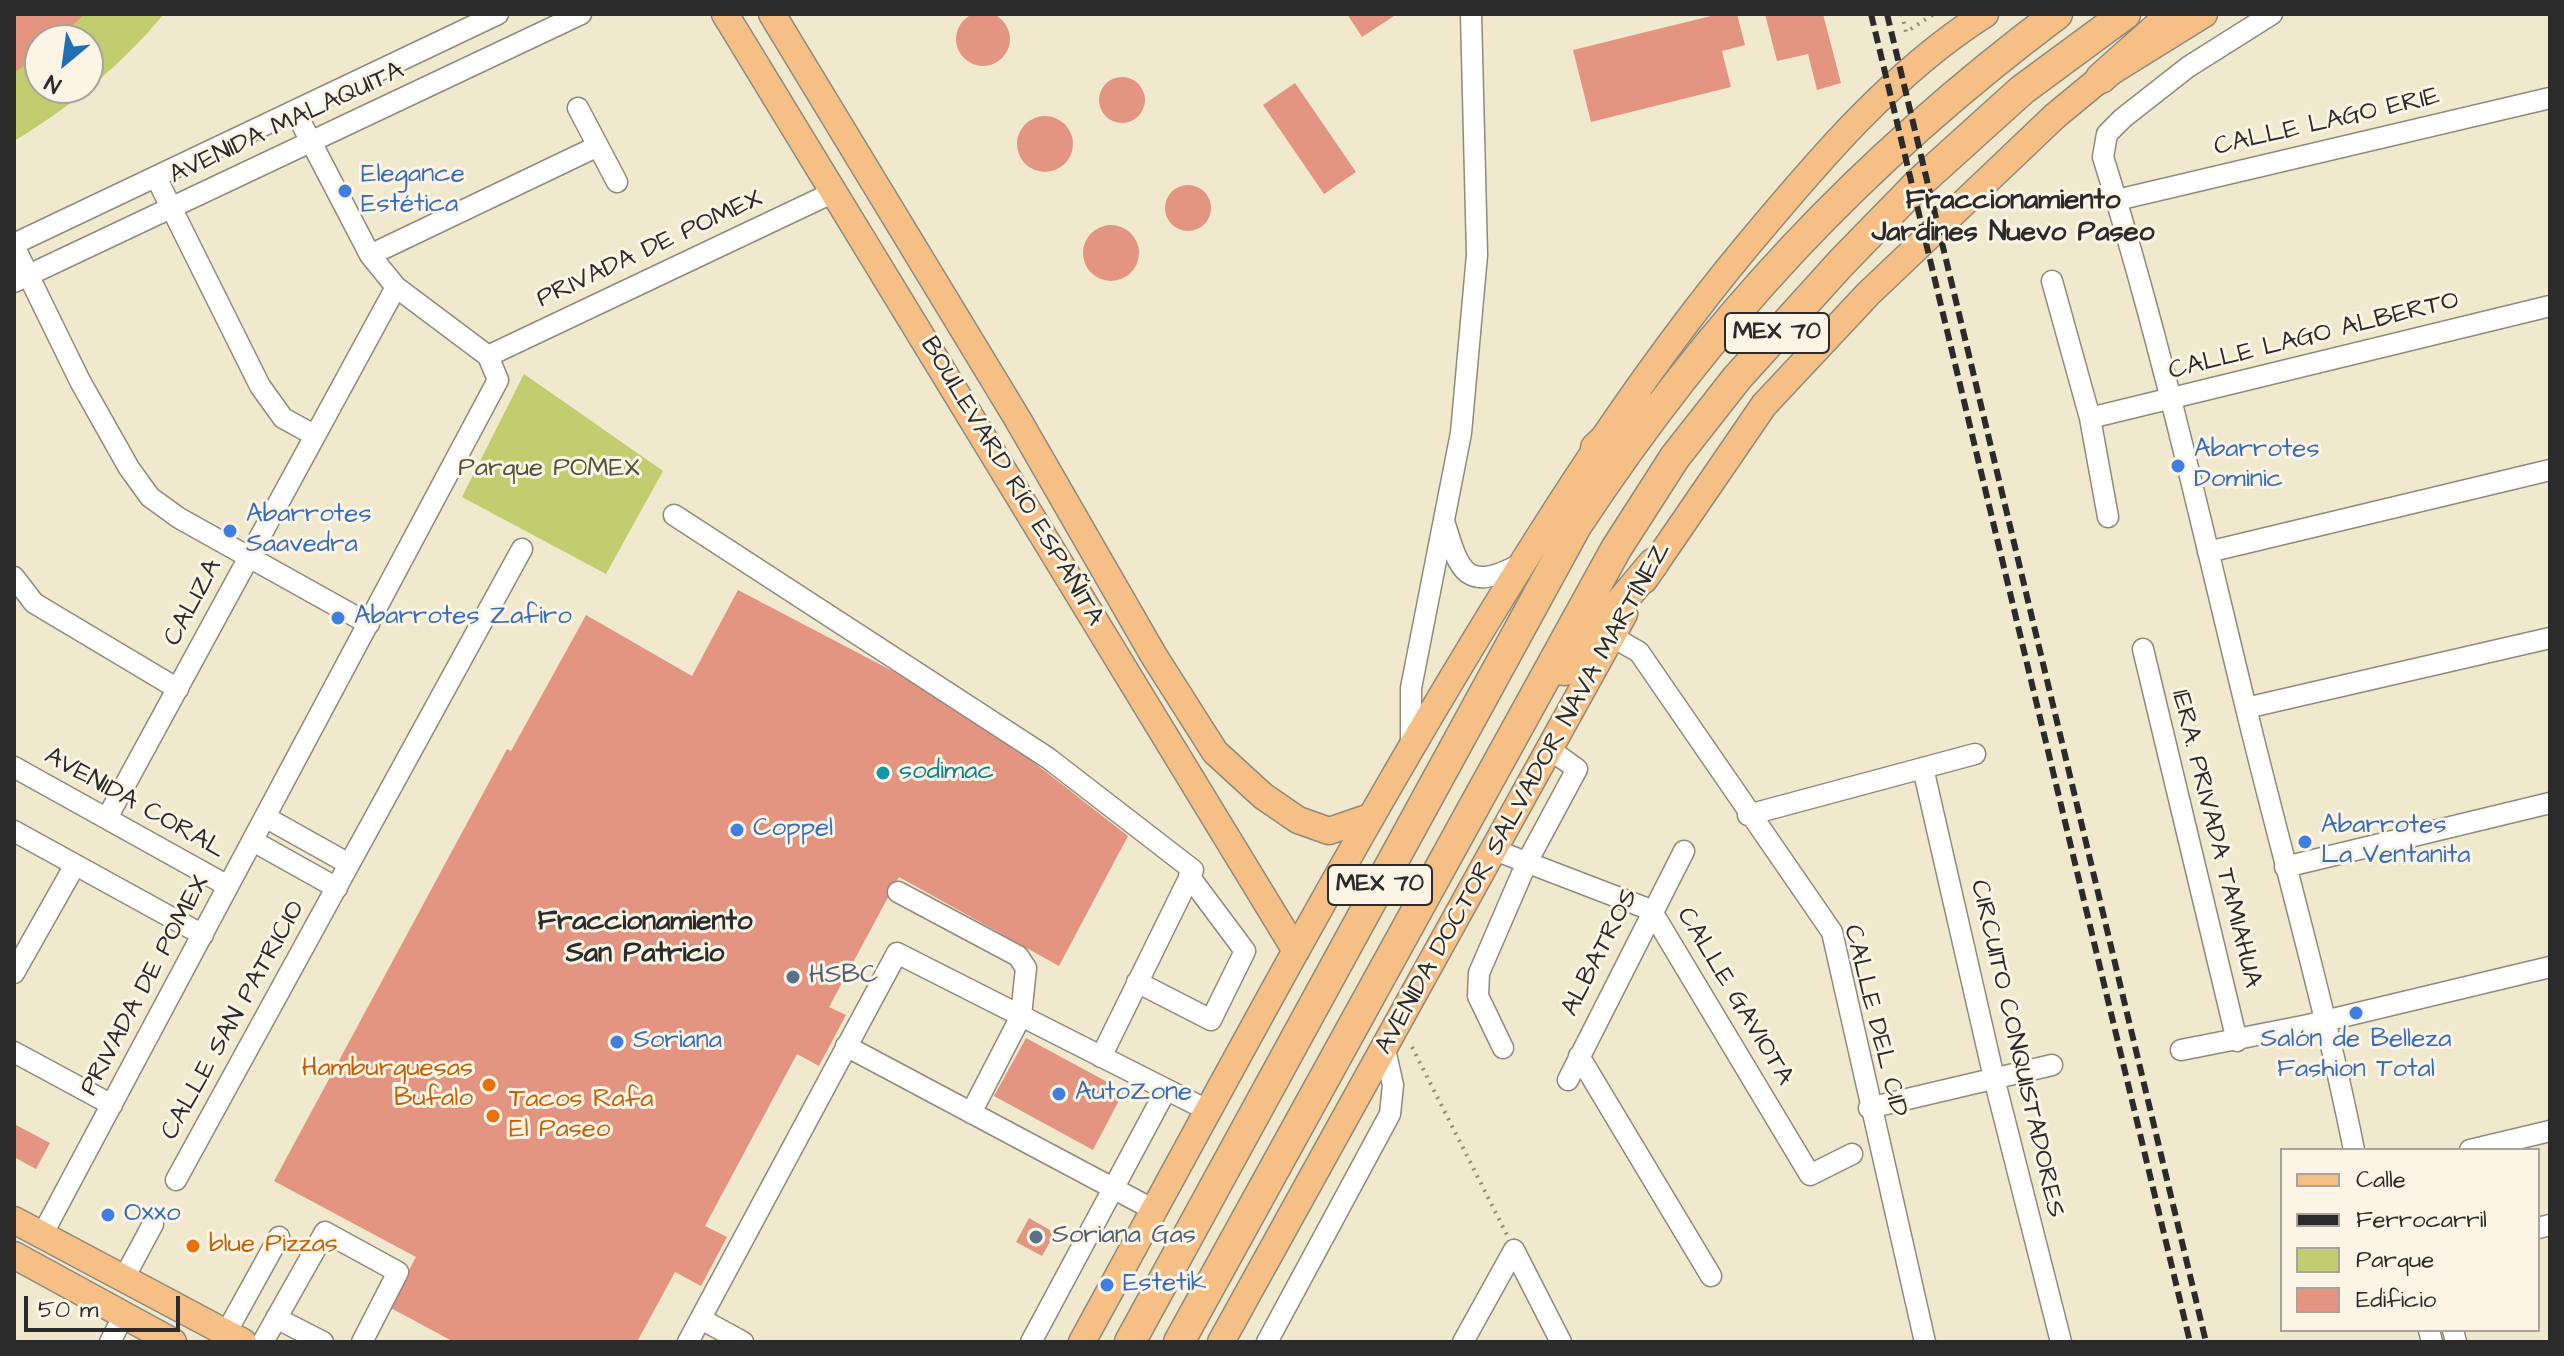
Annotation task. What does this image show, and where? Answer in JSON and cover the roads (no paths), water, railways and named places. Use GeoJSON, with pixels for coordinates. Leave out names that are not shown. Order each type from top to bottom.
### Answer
{"type":"FeatureCollection","features":[{"type":"Feature","properties":{"kind":"highway","name":"MEX 70"},"geometry":{"type":"LineString","coordinates":[[1130,1342],[1576,526],[1638,432],[1701,350],[1807,232],[1889,151],[1996,59],[2057,14]]}},
{"type":"Feature","properties":{"kind":"highway","name":"AVENIDA DOCTOR SALVADOR NAVA MARTÍNEZ"},"geometry":{"type":"LineString","coordinates":[[1179,1342],[1616,549],[1675,457],[1737,378],[1841,263],[1919,183],[2022,90],[2125,14]]}},
{"type":"Feature","properties":{"kind":"highway"},"geometry":{"type":"LineString","coordinates":[[2101,78],[2173,14]]}},
{"type":"Feature","properties":{"kind":"highway"},"geometry":{"type":"LineString","coordinates":[[1596,448],[1701,350]]}},
{"type":"Feature","properties":{"kind":"highway"},"geometry":{"type":"LineString","coordinates":[[1517,727],[1653,564]]}},
{"type":"Feature","properties":{"kind":"main road","name":"BOULEVARD RÍO ESPAÑITA"},"geometry":{"type":"LineString","coordinates":[[725,14],[1296,951]]}},
{"type":"Feature","properties":{"kind":"main road","name":"BOULEVARD RÍO ESPAÑITA"},"geometry":{"type":"LineString","coordinates":[[772,14],[1017,418],[1154,656],[1215,752],[1263,796],[1298,820],[1329,831],[1370,817]]}},
{"type":"Feature","properties":{"kind":"main road"},"geometry":{"type":"LineString","coordinates":[[1082,1342],[1370,817],[1520,564],[1596,448],[1680,327],[1781,206],[1917,64],[1985,14]]}},
{"type":"Feature","properties":{"kind":"main road","name":"AVENIDA DOCTOR SALVADOR NAVA MARTÍNEZ"},"geometry":{"type":"LineString","coordinates":[[1221,1342],[1548,748],[1653,564],[1775,393],[1868,294],[2044,126],[2101,78],[2204,14]]}},
{"type":"Feature","properties":{"kind":"main road"},"geometry":{"type":"LineString","coordinates":[[14,1220],[235,1337]]}},
{"type":"Feature","properties":{"kind":"main road"},"geometry":{"type":"LineString","coordinates":[[14,1255],[173,1342]]}},
{"type":"Feature","properties":{"kind":"street","name":"AVENIDA MALAQUITA"},"geometry":{"type":"LineString","coordinates":[[14,245],[498,14]]}},
{"type":"Feature","properties":{"kind":"street","name":"AVENIDA MALAQUITA"},"geometry":{"type":"LineString","coordinates":[[21,279],[581,14]]}},
{"type":"Feature","properties":{"kind":"street"},"geometry":{"type":"LineString","coordinates":[[1411,747],[1411,688],[1461,433],[1477,255],[1471,14]]}},
{"type":"Feature","properties":{"kind":"street"},"geometry":{"type":"LineString","coordinates":[[2272,14],[2188,67],[2123,118],[2107,134],[2103,157],[2171,398],[2285,867],[2327,1020],[2354,1148]]}},
{"type":"Feature","properties":{"kind":"street","name":"CALLE LAGO ERIE"},"geometry":{"type":"LineString","coordinates":[[2117,200],[2550,98]]}},
{"type":"Feature","properties":{"kind":"street"},"geometry":{"type":"LineString","coordinates":[[578,108],[617,182]]}},
{"type":"Feature","properties":{"kind":"street"},"geometry":{"type":"LineString","coordinates":[[296,113],[370,255],[396,287],[488,356]]}},
{"type":"Feature","properties":{"kind":"street"},"geometry":{"type":"LineString","coordinates":[[370,255],[598,146]]}},
{"type":"Feature","properties":{"kind":"street"},"geometry":{"type":"LineString","coordinates":[[157,179],[260,386],[283,418],[314,435]]}},
{"type":"Feature","properties":{"kind":"street","name":"PRIVADA DE POMEX"},"geometry":{"type":"LineString","coordinates":[[42,1235],[498,380],[488,356],[834,192]]}},
{"type":"Feature","properties":{"kind":"street"},"geometry":{"type":"LineString","coordinates":[[14,245],[21,279],[129,468],[150,497],[179,518],[369,624]]}},
{"type":"Feature","properties":{"kind":"street"},"geometry":{"type":"LineString","coordinates":[[2052,281],[2090,418],[2108,517]]}},
{"type":"Feature","properties":{"kind":"street","name":"CALIZA"},"geometry":{"type":"LineString","coordinates":[[107,818],[396,287]]}},
{"type":"Feature","properties":{"kind":"street","name":"CALLE LAGO ALBERTO"},"geometry":{"type":"LineString","coordinates":[[2090,418],[2550,306]]}},
{"type":"Feature","properties":{"kind":"street"},"geometry":{"type":"LineString","coordinates":[[2208,552],[2550,470]]}},
{"type":"Feature","properties":{"kind":"street"},"geometry":{"type":"LineString","coordinates":[[674,515],[1048,758],[1193,870],[1101,1057]]}},
{"type":"Feature","properties":{"kind":"street"},"geometry":{"type":"LineString","coordinates":[[1443,519],[1457,564],[1468,573],[1494,578],[1520,564]]}},
{"type":"Feature","properties":{"kind":"street","name":"CALLE SAN PATRICIO"},"geometry":{"type":"LineString","coordinates":[[176,1180],[522,549]]}},
{"type":"Feature","properties":{"kind":"street"},"geometry":{"type":"LineString","coordinates":[[14,577],[34,603],[178,689]]}},
{"type":"Feature","properties":{"kind":"street","name":"CALLE DEL CID"},"geometry":{"type":"LineString","coordinates":[[1611,636],[1639,652],[1748,815],[1832,932],[1869,1108],[1925,1342]]}},
{"type":"Feature","properties":{"kind":"street"},"geometry":{"type":"LineString","coordinates":[[2246,708],[2550,638]]}},
{"type":"Feature","properties":{"kind":"street","name":"1ERA. PRIVADA TAMIAHUA"},"geometry":{"type":"LineString","coordinates":[[2143,649],[2237,1041]]}},
{"type":"Feature","properties":{"kind":"street"},"geometry":{"type":"LineString","coordinates":[[1503,1048],[1478,996],[1479,973],[1527,862],[1577,769],[1548,748]]}},
{"type":"Feature","properties":{"kind":"street"},"geometry":{"type":"LineString","coordinates":[[1748,815],[1975,754]]}},
{"type":"Feature","properties":{"kind":"street","name":"AVENIDA CORAL"},"geometry":{"type":"LineString","coordinates":[[14,767],[228,886]]}},
{"type":"Feature","properties":{"kind":"street","name":"CIRCUITO CONQUISTADORES"},"geometry":{"type":"LineString","coordinates":[[1923,768],[1994,1078],[2061,1342]]}},
{"type":"Feature","properties":{"kind":"street"},"geometry":{"type":"LineString","coordinates":[[2285,867],[2550,803]]}},
{"type":"Feature","properties":{"kind":"street"},"geometry":{"type":"LineString","coordinates":[[265,817],[349,864]]}},
{"type":"Feature","properties":{"kind":"street"},"geometry":{"type":"LineString","coordinates":[[14,831],[203,935]]}},
{"type":"Feature","properties":{"kind":"street","name":"CALLE SAN PATRICIO"},"geometry":{"type":"LineString","coordinates":[[253,841],[337,888]]}},
{"type":"Feature","properties":{"kind":"street","name":"CALLE GAVIOTA"},"geometry":{"type":"LineString","coordinates":[[1492,849],[1651,910],[1810,1175],[1852,1154]]}},
{"type":"Feature","properties":{"kind":"street","name":"ALBATROS"},"geometry":{"type":"LineString","coordinates":[[1568,1080],[1651,910],[1684,851]]}},
{"type":"Feature","properties":{"kind":"street"},"geometry":{"type":"LineString","coordinates":[[14,973],[75,865]]}},
{"type":"Feature","properties":{"kind":"street"},"geometry":{"type":"LineString","coordinates":[[1137,982],[1211,1020],[1245,951],[1189,876]]}},
{"type":"Feature","properties":{"kind":"street"},"geometry":{"type":"LineString","coordinates":[[898,892],[1018,956],[1026,968],[1021,1016],[971,1113]]}},
{"type":"Feature","properties":{"kind":"street"},"geometry":{"type":"LineString","coordinates":[[688,1342],[897,953],[1209,1111]]}},
{"type":"Feature","properties":{"kind":"street"},"geometry":{"type":"LineString","coordinates":[[2181,1050],[2237,1041],[2550,967]]}},
{"type":"Feature","properties":{"kind":"street"},"geometry":{"type":"LineString","coordinates":[[1267,1342],[1390,1114],[1393,1085],[1384,1045]]}},
{"type":"Feature","properties":{"kind":"street"},"geometry":{"type":"LineString","coordinates":[[846,1046],[1154,1210]]}},
{"type":"Feature","properties":{"kind":"street"},"geometry":{"type":"LineString","coordinates":[[14,1052],[112,1105]]}},
{"type":"Feature","properties":{"kind":"street"},"geometry":{"type":"LineString","coordinates":[[1579,1056],[1711,1276]]}},
{"type":"Feature","properties":{"kind":"street"},"geometry":{"type":"LineString","coordinates":[[1869,1108],[2052,1065]]}},
{"type":"Feature","properties":{"kind":"street"},"geometry":{"type":"LineString","coordinates":[[1031,1342],[1166,1090]]}},
{"type":"Feature","properties":{"kind":"street"},"geometry":{"type":"LineString","coordinates":[[2478,1148],[2550,1131]]}},
{"type":"Feature","properties":{"kind":"street"},"geometry":{"type":"LineString","coordinates":[[124,1278],[153,1224]]}},
{"type":"Feature","properties":{"kind":"street"},"geometry":{"type":"LineString","coordinates":[[263,1342],[325,1232],[398,1272],[362,1342]]}},
{"type":"Feature","properties":{"kind":"street"},"geometry":{"type":"LineString","coordinates":[[235,1337],[279,1237]]}},
{"type":"Feature","properties":{"kind":"street"},"geometry":{"type":"LineString","coordinates":[[1463,1342],[1514,1250],[1561,1342]]}},
{"type":"Feature","properties":{"kind":"street"},"geometry":{"type":"LineString","coordinates":[[110,1342],[124,1315]]}},
{"type":"Feature","properties":{"kind":"street"},"geometry":{"type":"LineString","coordinates":[[276,1318],[323,1342]]}},
{"type":"Feature","properties":{"kind":"street"},"geometry":{"type":"LineString","coordinates":[[701,1319],[743,1342]]}},
{"type":"Feature","properties":{"kind":"railway"},"geometry":{"type":"LineString","coordinates":[[1871,14],[2190,1342]]}},
{"type":"Feature","properties":{"kind":"railway"},"geometry":{"type":"LineString","coordinates":[[1887,14],[2206,1342]]}},
{"type":"Feature","properties":{"kind":"place","name":"Elegance Estética"},"geometry":{"type":"Point","coordinates":[345,191]}},
{"type":"Feature","properties":{"kind":"place","name":"Abarrotes Dominic"},"geometry":{"type":"Point","coordinates":[2178,466]}},
{"type":"Feature","properties":{"kind":"place","name":"Abarrotes Saavedra"},"geometry":{"type":"Point","coordinates":[230,531]}},
{"type":"Feature","properties":{"kind":"place","name":"Abarrotes Zafiro"},"geometry":{"type":"Point","coordinates":[338,618]}},
{"type":"Feature","properties":{"kind":"place","name":"sodimac"},"geometry":{"type":"Point","coordinates":[883,773]}},
{"type":"Feature","properties":{"kind":"place","name":"Coppel"},"geometry":{"type":"Point","coordinates":[737,830]}},
{"type":"Feature","properties":{"kind":"place","name":"Abarrotes La Ventanita"},"geometry":{"type":"Point","coordinates":[2305,842]}},
{"type":"Feature","properties":{"kind":"place","name":"HSBC"},"geometry":{"type":"Point","coordinates":[793,977]}},
{"type":"Feature","properties":{"kind":"place","name":"Salón de Belleza Fashion Total"},"geometry":{"type":"Point","coordinates":[2356,1013]}},
{"type":"Feature","properties":{"kind":"place","name":"Soriana"},"geometry":{"type":"Point","coordinates":[617,1042]}},
{"type":"Feature","properties":{"kind":"place","name":"Hamburguesas Bufalo"},"geometry":{"type":"Point","coordinates":[489,1085]}},
{"type":"Feature","properties":{"kind":"place","name":"AutoZone"},"geometry":{"type":"Point","coordinates":[1059,1094]}},
{"type":"Feature","properties":{"kind":"place","name":"Tacos Rafa El Paseo"},"geometry":{"type":"Point","coordinates":[493,1116]}},
{"type":"Feature","properties":{"kind":"place","name":"Oxxo"},"geometry":{"type":"Point","coordinates":[108,1215]}},
{"type":"Feature","properties":{"kind":"place","name":"Soriana Gas"},"geometry":{"type":"Point","coordinates":[1036,1237]}},
{"type":"Feature","properties":{"kind":"place","name":"blue Pizzas"},"geometry":{"type":"Point","coordinates":[193,1246]}},
{"type":"Feature","properties":{"kind":"place","name":"Estetik"},"geometry":{"type":"Point","coordinates":[1107,1285]}},
{"type":"Feature","properties":{"kind":"district","name":"Fraccionamiento Jardines Nuevo Paseo"},"geometry":{"type":"Point","coordinates":[2013,218]}},
{"type":"Feature","properties":{"kind":"district","name":"Fraccionamiento San Patricio"},"geometry":{"type":"Point","coordinates":[645,939]}},
{"type":"Feature","properties":{"kind":"park label","name":"Parque POMEX"},"geometry":{"type":"Point","coordinates":[549,470]}}]}
